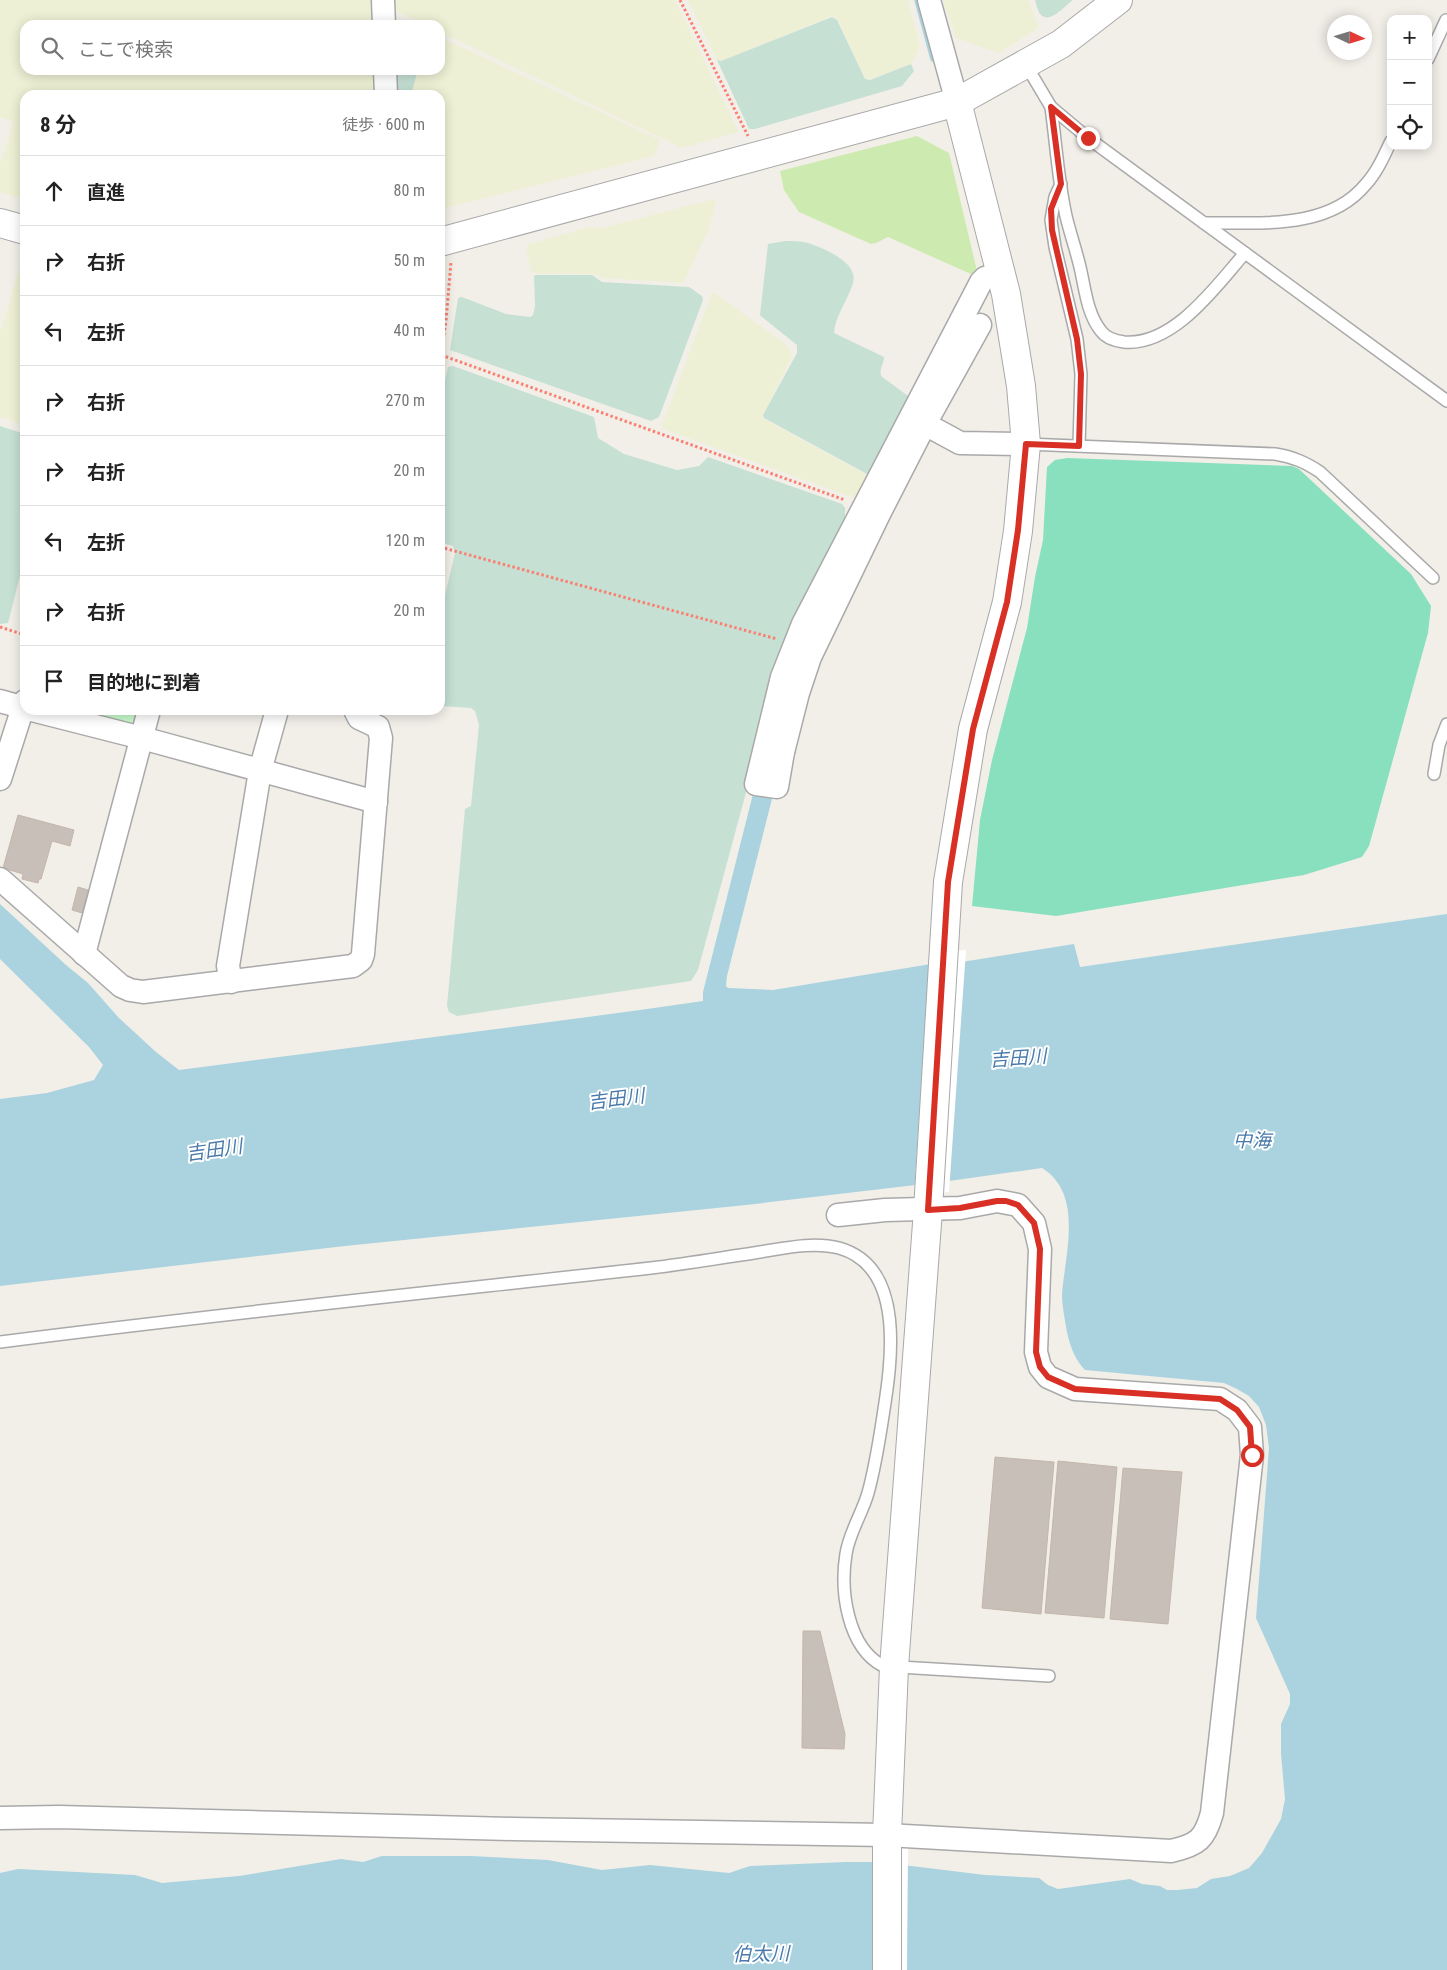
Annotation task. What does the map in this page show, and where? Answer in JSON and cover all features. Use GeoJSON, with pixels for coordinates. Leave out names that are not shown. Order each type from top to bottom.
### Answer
{"type":"FeatureCollection","features":[{"type":"Feature","properties":{"kind":"street"},"geometry":{"type":"LineString","coordinates":[[383,0],[384,20]]}},
{"type":"Feature","properties":{"kind":"street"},"geometry":{"type":"LineString","coordinates":[[887,1970],[887,1835],[894,1667],[929,1200],[948,882],[973,729],[1007,602],[1018,530],[1026,444],[1021,386],[1006,294],[929,0]]}},
{"type":"Feature","properties":{"kind":"street"},"geometry":{"type":"LineString","coordinates":[[446,253],[758,157],[957,102],[1061,44],[1118,0]]}},
{"type":"Feature","properties":{"kind":"street"},"geometry":{"type":"LineString","coordinates":[[385,75],[386,90]]}},
{"type":"Feature","properties":{"kind":"street"},"geometry":{"type":"LineString","coordinates":[[0,223],[20,229]]}},
{"type":"Feature","properties":{"kind":"street"},"geometry":{"type":"LineString","coordinates":[[769,786],[756,784],[774,749],[798,693],[810,657],[871,510],[981,282],[985,278],[1001,272]]}},
{"type":"Feature","properties":{"kind":"street"},"geometry":{"type":"LineString","coordinates":[[774,749],[782,678],[794,644],[871,510],[925,424],[980,325]]}},
{"type":"Feature","properties":{"kind":"street"},"geometry":{"type":"LineString","coordinates":[[925,424],[960,443],[1026,444]]}},
{"type":"Feature","properties":{"kind":"street"},"geometry":{"type":"LineString","coordinates":[[0,701],[20,706]]}},
{"type":"Feature","properties":{"kind":"street"},"geometry":{"type":"LineString","coordinates":[[0,779],[23,715]]}},
{"type":"Feature","properties":{"kind":"street"},"geometry":{"type":"LineString","coordinates":[[56,715],[376,802]]}},
{"type":"Feature","properties":{"kind":"street"},"geometry":{"type":"LineString","coordinates":[[84,954],[148,715]]}},
{"type":"Feature","properties":{"kind":"street"},"geometry":{"type":"LineString","coordinates":[[231,982],[228,966],[260,771],[276,715]]}},
{"type":"Feature","properties":{"kind":"street"},"geometry":{"type":"LineString","coordinates":[[0,879],[125,989],[136,992],[349,968],[358,964],[361,960],[381,738],[378,727],[359,718],[358,715]]}},
{"type":"Feature","properties":{"kind":"street"},"geometry":{"type":"LineString","coordinates":[[0,1818],[59,1817],[514,1829],[887,1835],[1171,1851],[1187,1848],[1199,1841],[1208,1830],[1212,1813],[1252,1455],[1250,1427],[1237,1410],[1220,1399],[1075,1389],[1048,1377],[1040,1367],[1036,1352],[1040,1249],[1034,1223],[1018,1205],[1006,1201],[997,1201],[960,1208],[929,1200],[885,1210],[838,1215]]}},
{"type":"Feature","properties":{"kind":"lane"},"geometry":{"type":"LineString","coordinates":[[1432,50],[1446,20]]}},
{"type":"Feature","properties":{"kind":"lane"},"geometry":{"type":"LineString","coordinates":[[1026,65],[1051,107],[1088,138],[1447,401]]}},
{"type":"Feature","properties":{"kind":"lane"},"geometry":{"type":"LineString","coordinates":[[1051,107],[1066,217],[1090,310],[1102,333],[1108,338],[1118,341],[1143,341],[1169,329],[1187,316],[1245,253]]}},
{"type":"Feature","properties":{"kind":"lane"},"geometry":{"type":"LineString","coordinates":[[1204,223],[1289,221],[1313,217],[1331,211],[1349,201],[1367,184],[1387,149]]}},
{"type":"Feature","properties":{"kind":"lane"},"geometry":{"type":"LineString","coordinates":[[1061,184],[1055,197],[1051,220],[1055,247],[1077,339],[1081,383],[1079,446]]}},
{"type":"Feature","properties":{"kind":"lane"},"geometry":{"type":"LineString","coordinates":[[1026,444],[1275,454],[1300,460],[1320,472],[1433,578]]}},
{"type":"Feature","properties":{"kind":"lane"},"geometry":{"type":"LineString","coordinates":[[1434,774],[1439,745],[1447,724]]}},
{"type":"Feature","properties":{"kind":"lane"},"geometry":{"type":"LineString","coordinates":[[0,1342],[141,1324],[678,1265],[799,1246],[839,1248],[864,1262],[883,1290],[888,1308],[891,1349],[879,1446],[867,1496],[850,1535],[846,1552],[844,1570],[845,1594],[849,1617],[857,1638],[873,1661],[882,1666],[1049,1676]]}},
{"type":"Feature","properties":{"kind":"path"},"geometry":{"type":"LineString","coordinates":[[680,0],[758,157]]}},
{"type":"Feature","properties":{"kind":"path"},"geometry":{"type":"LineString","coordinates":[[445,273],[446,253]]}},
{"type":"Feature","properties":{"kind":"path"},"geometry":{"type":"LineString","coordinates":[[445,356],[871,510]]}},
{"type":"Feature","properties":{"kind":"path"},"geometry":{"type":"LineString","coordinates":[[445,548],[794,644]]}},
{"type":"Feature","properties":{"kind":"path"},"geometry":{"type":"LineString","coordinates":[[0,627],[20,633]]}},
{"type":"Feature","properties":{"kind":"green space"},"geometry":{"type":"Polygon","coordinates":[[[0,0],[376,0],[377,20],[20,20],[20,75],[378,75],[379,90],[20,90],[20,198],[0,192],[0,163],[13,123],[0,117],[0,0]]]}},
{"type":"Feature","properties":{"kind":"green space"},"geometry":{"type":"Polygon","coordinates":[[[393,0],[675,0],[739,132],[682,148],[445,34],[445,20],[415,20],[394,10],[393,0]]]}},
{"type":"Feature","properties":{"kind":"green space"},"geometry":{"type":"Polygon","coordinates":[[[688,0],[908,0],[920,46],[911,64],[870,79],[865,79],[838,20],[832,16],[721,61],[717,60],[688,0]]]}},
{"type":"Feature","properties":{"kind":"green space"},"geometry":{"type":"Polygon","coordinates":[[[943,0],[1028,0],[1038,26],[1037,29],[999,53],[956,38],[943,0]]]}},
{"type":"Feature","properties":{"kind":"green space"},"geometry":{"type":"Polygon","coordinates":[[[1035,0],[1073,0],[1058,13],[1045,17],[1038,10],[1035,0]]]}},
{"type":"Feature","properties":{"kind":"green space"},"geometry":{"type":"Polygon","coordinates":[[[832,17],[837,20],[865,79],[870,80],[911,64],[914,71],[902,86],[755,129],[749,129],[717,60],[721,61],[832,17]]]}},
{"type":"Feature","properties":{"kind":"green space"},"geometry":{"type":"Polygon","coordinates":[[[445,39],[660,140],[654,156],[445,208],[445,90],[412,90],[417,75],[445,75],[445,39]]]}},
{"type":"Feature","properties":{"kind":"green space"},"geometry":{"type":"Polygon","coordinates":[[[392,75],[417,75],[412,90],[392,90],[392,75]]]}},
{"type":"Feature","properties":{"kind":"green space"},"geometry":{"type":"Polygon","coordinates":[[[917,136],[949,153],[977,271],[973,275],[888,237],[871,244],[799,212],[784,190],[780,171],[917,136]]]}},
{"type":"Feature","properties":{"kind":"green space"},"geometry":{"type":"Polygon","coordinates":[[[714,199],[716,203],[709,229],[683,283],[602,278],[594,274],[534,273],[531,271],[526,248],[529,244],[589,227],[602,228],[714,199]]]}},
{"type":"Feature","properties":{"kind":"green space"},"geometry":{"type":"Polygon","coordinates":[[[785,241],[805,242],[822,248],[845,262],[851,269],[853,283],[837,320],[834,333],[884,357],[881,376],[908,396],[909,401],[871,474],[867,474],[764,418],[763,415],[797,353],[797,345],[760,315],[768,244],[785,241]]]}},
{"type":"Feature","properties":{"kind":"green space"},"geometry":{"type":"Polygon","coordinates":[[[20,266],[20,423],[0,417],[0,333],[20,266]]]}},
{"type":"Feature","properties":{"kind":"green space"},"geometry":{"type":"Polygon","coordinates":[[[592,275],[602,282],[689,287],[702,296],[703,300],[659,417],[651,421],[450,350],[458,298],[462,297],[506,314],[530,317],[533,315],[535,306],[534,276],[592,275]]]}},
{"type":"Feature","properties":{"kind":"green space"},"geometry":{"type":"Polygon","coordinates":[[[712,293],[783,342],[791,351],[792,356],[762,418],[867,475],[857,497],[854,498],[663,429],[662,425],[712,293]]]}},
{"type":"Feature","properties":{"kind":"green space"},"geometry":{"type":"Polygon","coordinates":[[[453,366],[594,417],[598,438],[624,454],[677,470],[699,466],[708,457],[842,504],[845,508],[845,517],[790,630],[698,970],[691,981],[457,1016],[449,1012],[447,1006],[465,809],[471,806],[479,725],[475,711],[471,708],[445,706],[445,595],[455,553],[453,546],[445,544],[445,380],[448,367],[453,366]]]}},
{"type":"Feature","properties":{"kind":"green space"},"geometry":{"type":"Polygon","coordinates":[[[0,426],[20,432],[20,576],[8,623],[0,624],[0,426]]]}},
{"type":"Feature","properties":{"kind":"green space"},"geometry":{"type":"Polygon","coordinates":[[[1067,458],[1292,466],[1299,469],[1411,574],[1431,606],[1428,633],[1369,846],[1362,857],[1304,875],[1056,916],[972,906],[980,820],[992,760],[1027,628],[1043,540],[1047,467],[1055,460],[1067,458]]]}},
{"type":"Feature","properties":{"kind":"green space"},"geometry":{"type":"Polygon","coordinates":[[[88,715],[136,715],[132,728],[88,715]]]}},
{"type":"Feature","properties":{"kind":"water","name":"吉田川"},"geometry":{"type":"Polygon","coordinates":[[[754,790],[773,795],[726,986],[728,988],[773,990],[937,963],[924,1184],[746,1205],[345,1246],[0,1286],[0,1099],[47,1093],[94,1080],[103,1065],[89,1047],[0,959],[0,904],[88,983],[119,1018],[179,1070],[703,1001],[703,992],[754,790]]]}},
{"type":"Feature","properties":{"kind":"water","name":"中海"},"geometry":{"type":"Polygon","coordinates":[[[1447,914],[1447,1970],[894,1970],[895,1864],[985,1875],[1039,1878],[1048,1885],[1058,1889],[1130,1879],[1142,1884],[1160,1886],[1167,1890],[1197,1888],[1211,1879],[1230,1876],[1249,1868],[1262,1853],[1281,1819],[1285,1799],[1281,1754],[1281,1724],[1290,1704],[1290,1694],[1256,1618],[1269,1448],[1266,1425],[1259,1407],[1249,1396],[1224,1383],[1085,1370],[1078,1362],[1071,1348],[1062,1303],[1068,1243],[1068,1209],[1063,1193],[1055,1179],[1042,1168],[935,1183],[949,964],[1074,944],[1080,967],[1447,914]]]}},
{"type":"Feature","properties":{"kind":"water","name":"伯太川"},"geometry":{"type":"Polygon","coordinates":[[[382,1856],[471,1856],[548,1860],[602,1870],[650,1865],[729,1873],[750,1866],[883,1862],[882,1970],[0,1970],[0,1873],[18,1869],[135,1875],[162,1883],[239,1876],[341,1859],[363,1862],[382,1856]]]}},
{"type":"Feature","properties":{"kind":"pier"},"geometry":{"type":"Polygon","coordinates":[[[966,950],[949,1192],[914,1195],[930,953],[966,950]]]}},
{"type":"Feature","properties":{"kind":"pier"},"geometry":{"type":"Polygon","coordinates":[[[876,1845],[908,1846],[907,1970],[875,1970],[876,1845]]]}},
{"type":"Feature","properties":{"kind":"building"},"geometry":{"type":"Polygon","coordinates":[[[18,815],[74,830],[70,846],[52,841],[41,879],[39,879],[38,883],[22,879],[23,874],[3,868],[18,815]]]}},
{"type":"Feature","properties":{"kind":"building"},"geometry":{"type":"Polygon","coordinates":[[[78,887],[88,890],[82,913],[72,910],[78,887]]]}},
{"type":"Feature","properties":{"kind":"building"},"geometry":{"type":"Polygon","coordinates":[[[995,1457],[1054,1462],[1041,1614],[982,1608],[995,1457]]]}},
{"type":"Feature","properties":{"kind":"building"},"geometry":{"type":"Polygon","coordinates":[[[1058,1461],[1117,1467],[1104,1618],[1045,1613],[1058,1461]]]}},
{"type":"Feature","properties":{"kind":"building"},"geometry":{"type":"Polygon","coordinates":[[[1123,1468],[1182,1472],[1168,1624],[1110,1619],[1123,1468]]]}},
{"type":"Feature","properties":{"kind":"building"},"geometry":{"type":"Polygon","coordinates":[[[803,1631],[820,1631],[845,1734],[844,1749],[802,1748],[803,1631]]]}},
{"type":"Feature","properties":{"kind":"waterway"},"geometry":{"type":"LineString","coordinates":[[917,0],[933,59]]}},
{"type":"Feature","properties":{"kind":"route"},"geometry":{"type":"LineString","coordinates":[[1088,138],[1051,107],[1061,184],[1051,209],[1051,220],[1055,247],[1077,339],[1081,374],[1079,446],[1026,444],[1018,530],[1007,602],[973,729],[948,882],[928,1210],[960,1208],[1006,1201],[1018,1205],[1034,1223],[1040,1249],[1036,1352],[1040,1367],[1048,1377],[1075,1389],[1220,1399],[1237,1410],[1250,1427],[1252,1455]]}}]}
